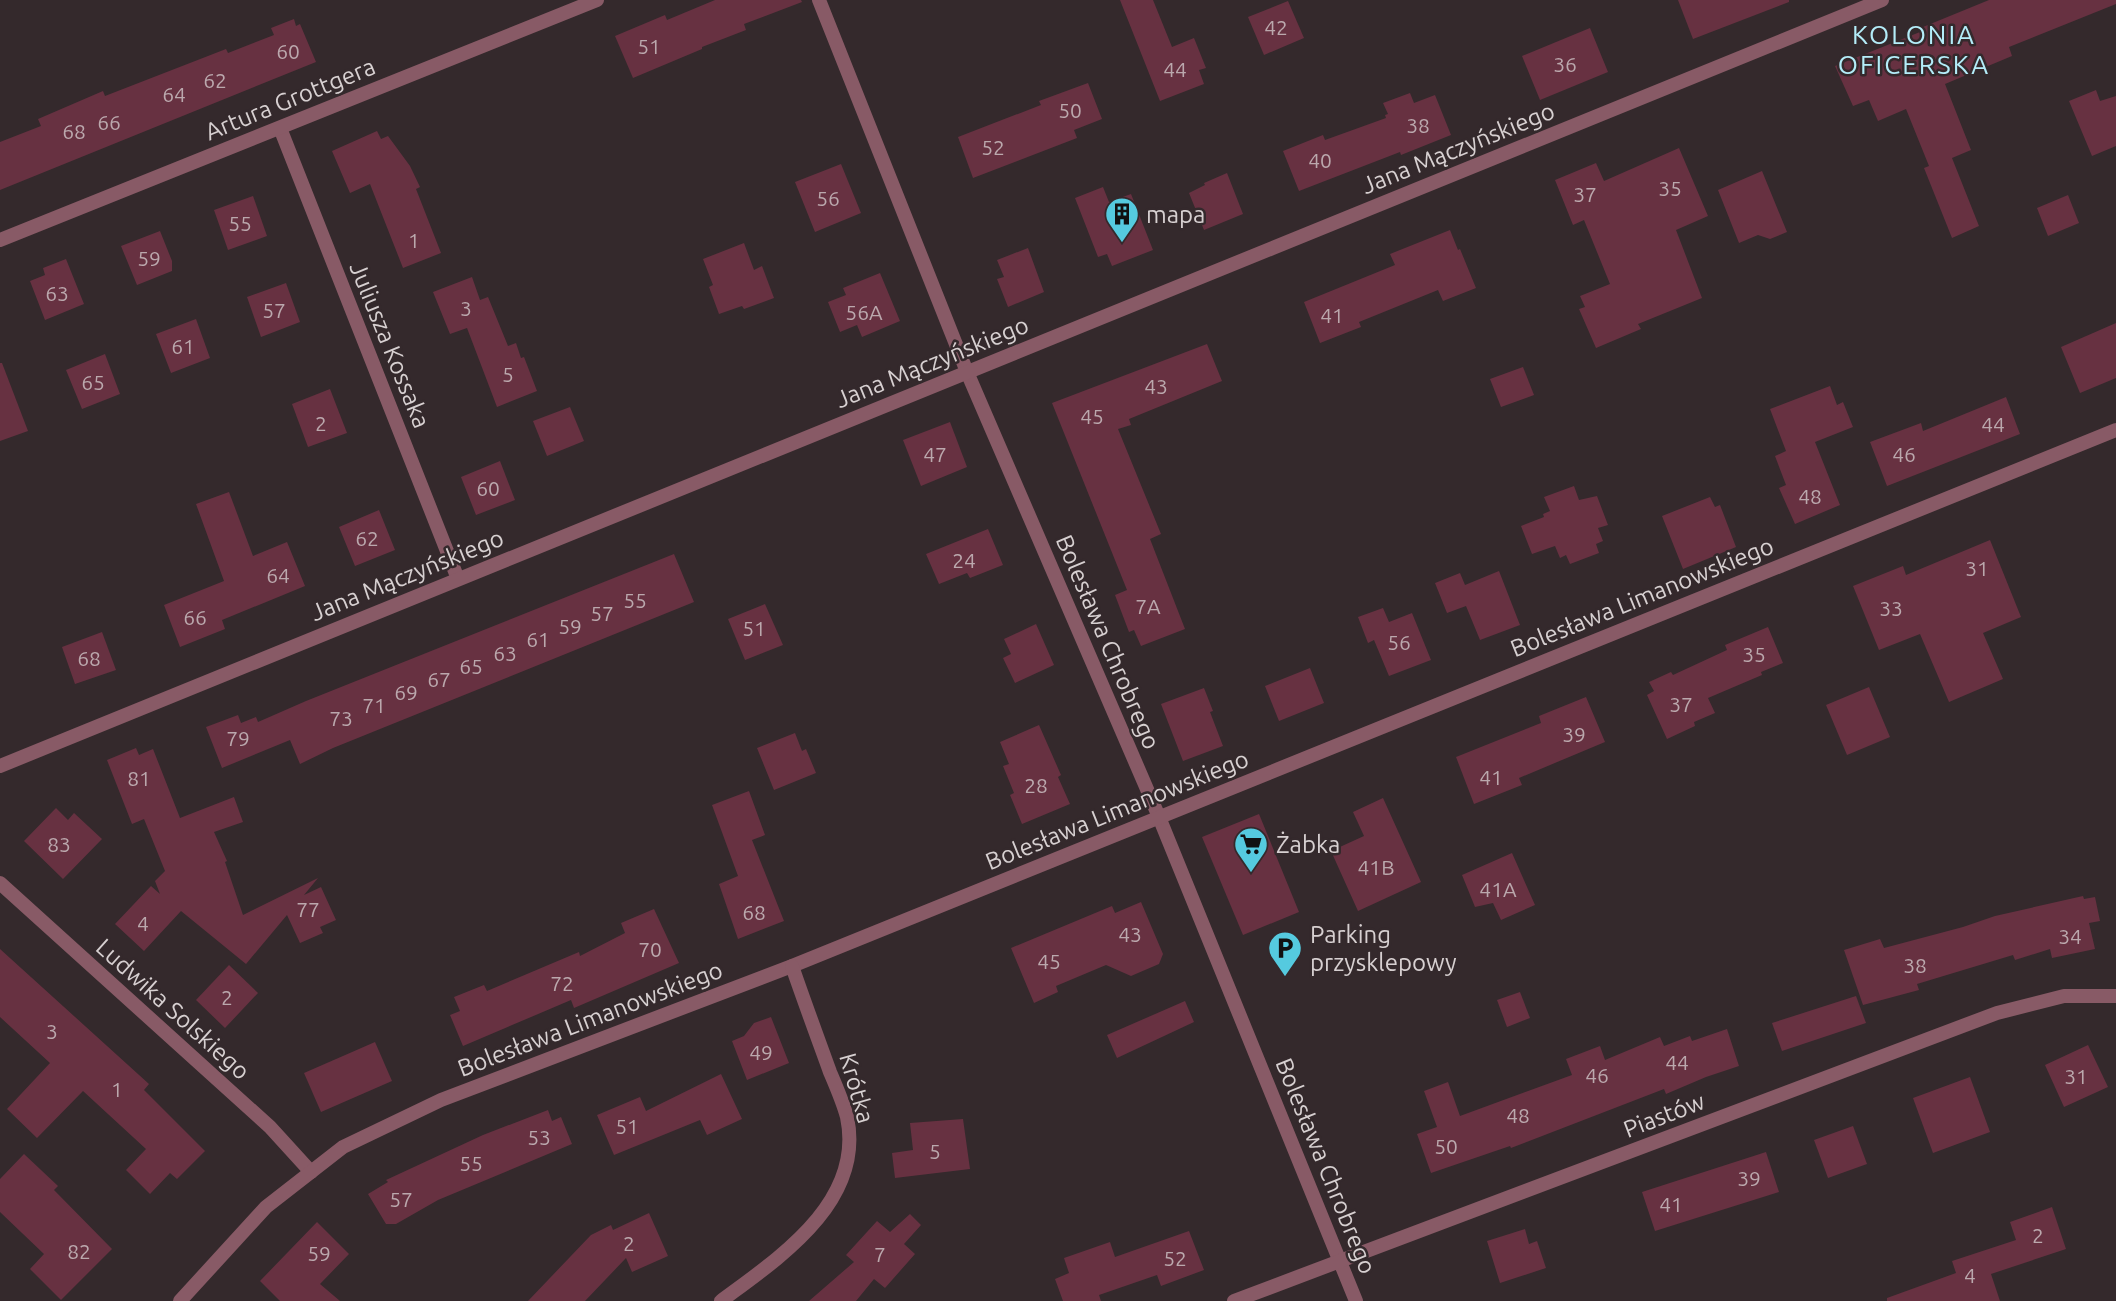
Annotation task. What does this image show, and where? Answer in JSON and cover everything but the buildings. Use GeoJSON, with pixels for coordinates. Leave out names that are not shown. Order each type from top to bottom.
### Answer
{"type":"FeatureCollection","features":[{"type":"Feature","properties":{"kind":"street","name":"Artura Grottgera"},"geometry":{"type":"LineString","coordinates":[[0,240],[597,0]]}},
{"type":"Feature","properties":{"kind":"street","name":"Bolesława Chrobrego"},"geometry":{"type":"LineString","coordinates":[[820,0],[967,372],[1159,817],[1356,1301]]}},
{"type":"Feature","properties":{"kind":"street","name":"Jana Mączyńskiego"},"geometry":{"type":"LineString","coordinates":[[0,766],[1882,0]]}},
{"type":"Feature","properties":{"kind":"street","name":"Juliusza Kossaka"},"geometry":{"type":"LineString","coordinates":[[280,128],[458,579]]}},
{"type":"Feature","properties":{"kind":"street","name":"Bolesława Limanowskiego"},"geometry":{"type":"LineString","coordinates":[[180,1301],[266,1207],[343,1147],[442,1100],[792,966],[2116,430]]}},
{"type":"Feature","properties":{"kind":"street","name":"Ludwika Solskiego"},"geometry":{"type":"LineString","coordinates":[[0,883],[270,1127],[311,1172]]}},
{"type":"Feature","properties":{"kind":"street","name":"Krótka"},"geometry":{"type":"LineString","coordinates":[[721,1301],[783,1255],[823,1212],[840,1185],[848,1151],[847,1118],[792,966]]}},
{"type":"Feature","properties":{"kind":"street","name":"Piastów"},"geometry":{"type":"LineString","coordinates":[[1234,1301],[1997,1013],[2064,996],[2116,996]]}},
{"type":"Feature","properties":{"kind":"place","name":"mapa"},"geometry":{"type":"Point","coordinates":[1122,244]}},
{"type":"Feature","properties":{"kind":"place","name":"Żabka"},"geometry":{"type":"Point","coordinates":[1251,874]}},
{"type":"Feature","properties":{"kind":"place","name":"Parking przysklepowy"},"geometry":{"type":"Point","coordinates":[1285,978]}},
{"type":"Feature","properties":{"kind":"district","name":"KOLONIA OFICERSKA"},"geometry":{"type":"Point","coordinates":[1914,49]}}]}
